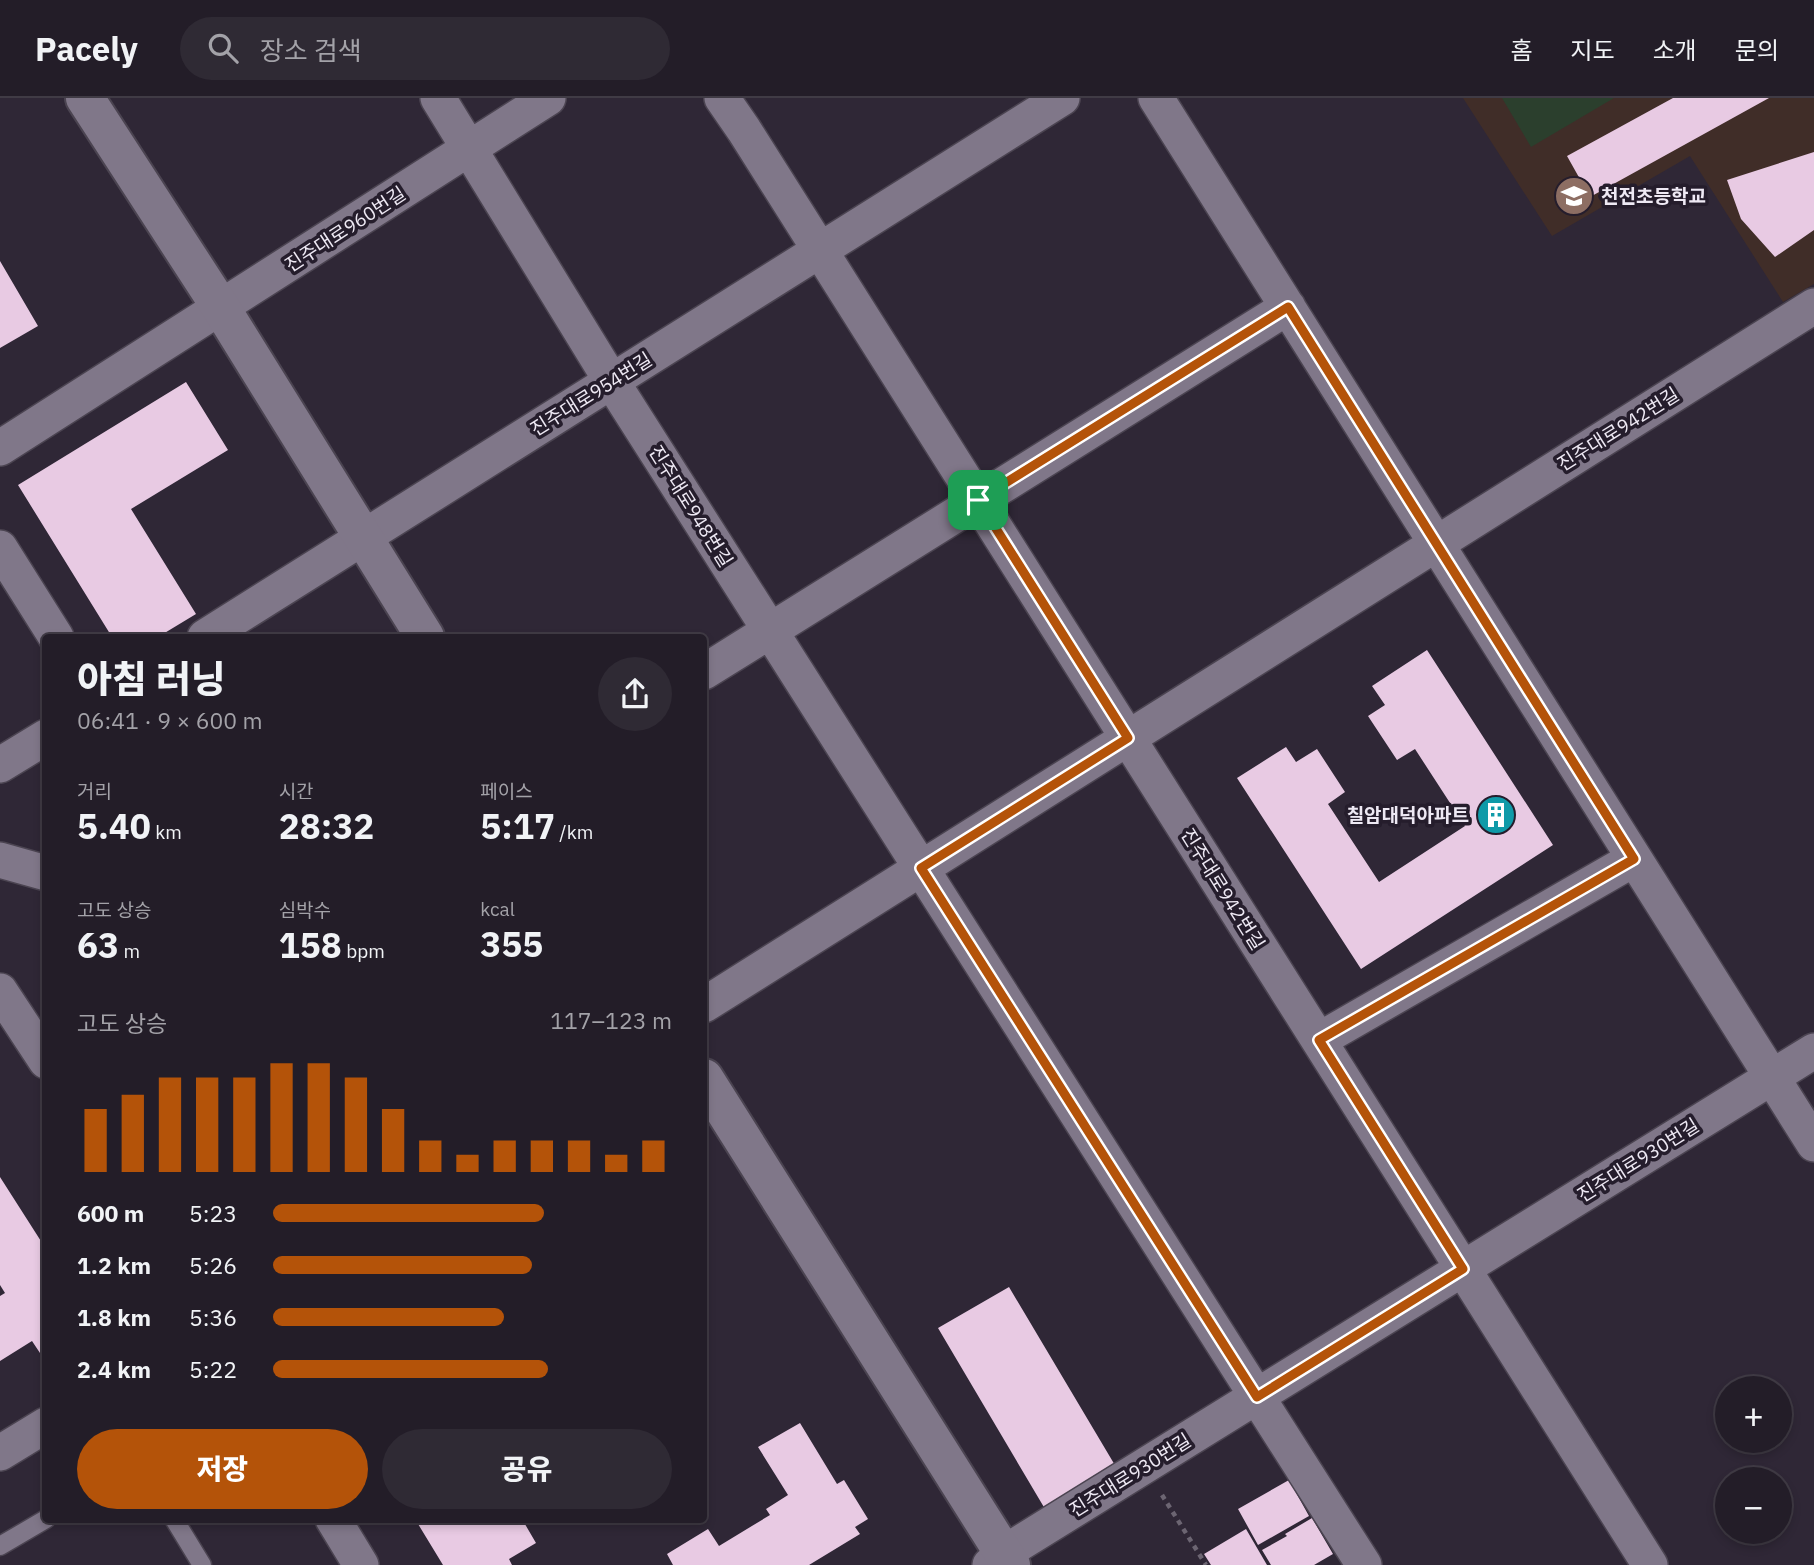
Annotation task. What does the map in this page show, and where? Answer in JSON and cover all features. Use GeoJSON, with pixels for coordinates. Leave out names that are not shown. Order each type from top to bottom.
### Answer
{"type":"FeatureCollection","features":[{"type":"Feature","properties":{"kind":"street"},"geometry":{"type":"LineString","coordinates":[[85,98],[221,308],[423,634]]}},
{"type":"Feature","properties":{"kind":"street"},"geometry":{"type":"LineString","coordinates":[[438,98],[468,149]]}},
{"type":"Feature","properties":{"kind":"street","name":"진주대로960번길"},"geometry":{"type":"LineString","coordinates":[[0,448],[548,98]]}},
{"type":"Feature","properties":{"kind":"street"},"geometry":{"type":"LineString","coordinates":[[722,98],[978,500]]}},
{"type":"Feature","properties":{"kind":"street","name":"진주대로954번길"},"geometry":{"type":"LineString","coordinates":[[210,634],[1062,98]]}},
{"type":"Feature","properties":{"kind":"street"},"geometry":{"type":"LineString","coordinates":[[1156,98],[1814,1144]]}},
{"type":"Feature","properties":{"kind":"street","name":"진주대로948번길"},"geometry":{"type":"LineString","coordinates":[[468,149],[612,382],[921,868]]}},
{"type":"Feature","properties":{"kind":"street"},"geometry":{"type":"LineString","coordinates":[[707,670],[1288,307]]}},
{"type":"Feature","properties":{"kind":"street","name":"진주대로942번길"},"geometry":{"type":"LineString","coordinates":[[707,1003],[1436,544],[1809,320]]}},
{"type":"Feature","properties":{"kind":"street","name":"진주대로942번길"},"geometry":{"type":"LineString","coordinates":[[978,500],[1319,1040]]}},
{"type":"Feature","properties":{"kind":"street"},"geometry":{"type":"LineString","coordinates":[[0,548],[54,634]]}},
{"type":"Feature","properties":{"kind":"street"},"geometry":{"type":"LineString","coordinates":[[0,765],[42,739]]}},
{"type":"Feature","properties":{"kind":"street"},"geometry":{"type":"LineString","coordinates":[[1634,859],[1319,1040],[1650,1565]]}},
{"type":"Feature","properties":{"kind":"street"},"geometry":{"type":"LineString","coordinates":[[0,860],[42,872]]}},
{"type":"Feature","properties":{"kind":"street"},"geometry":{"type":"LineString","coordinates":[[921,868],[1355,1551]]}},
{"type":"Feature","properties":{"kind":"street"},"geometry":{"type":"LineString","coordinates":[[0,991],[42,1054]]}},
{"type":"Feature","properties":{"kind":"street","name":"진주대로930번길"},"geometry":{"type":"LineString","coordinates":[[1002,1561],[1144,1467],[1814,1051]]}},
{"type":"Feature","properties":{"kind":"street"},"geometry":{"type":"LineString","coordinates":[[707,1083],[1002,1561]]}},
{"type":"Feature","properties":{"kind":"street"},"geometry":{"type":"LineString","coordinates":[[0,1453],[42,1428]]}},
{"type":"Feature","properties":{"kind":"street"},"geometry":{"type":"LineString","coordinates":[[335,1523],[361,1565]]}},
{"type":"Feature","properties":{"kind":"lane"},"geometry":{"type":"LineString","coordinates":[[0,1546],[42,1520]]}},
{"type":"Feature","properties":{"kind":"lane"},"geometry":{"type":"LineString","coordinates":[[176,1523],[202,1565]]}},
{"type":"Feature","properties":{"kind":"path"},"geometry":{"type":"LineString","coordinates":[[1144,1467],[1206,1565]]}},
{"type":"Feature","properties":{"kind":"shaded area","name":"천전초등학교"},"geometry":{"type":"Polygon","coordinates":[[[1463,98],[1814,98],[1814,284],[1783,302],[1690,156],[1552,236],[1463,98]]]}},
{"type":"Feature","properties":{"kind":"green space"},"geometry":{"type":"Polygon","coordinates":[[[1502,98],[1614,98],[1531,147],[1502,98]]]}},
{"type":"Feature","properties":{"kind":"building"},"geometry":{"type":"Polygon","coordinates":[[[1673,98],[1769,98],[1590,197],[1567,156],[1673,98]]]}},
{"type":"Feature","properties":{"kind":"building"},"geometry":{"type":"Polygon","coordinates":[[[1814,152],[1814,230],[1775,257],[1741,219],[1727,180],[1814,152]]]}},
{"type":"Feature","properties":{"kind":"building"},"geometry":{"type":"Polygon","coordinates":[[[0,261],[38,326],[0,348],[0,261]]]}},
{"type":"Feature","properties":{"kind":"building"},"geometry":{"type":"Polygon","coordinates":[[[186,382],[228,450],[131,509],[196,614],[163,634],[110,634],[18,485],[186,382]]]}},
{"type":"Feature","properties":{"kind":"building","name":"칠암대덕아파트"},"geometry":{"type":"Polygon","coordinates":[[[1427,650],[1553,845],[1361,969],[1237,778],[1286,747],[1296,762],[1317,749],[1345,792],[1328,804],[1379,882],[1465,826],[1415,749],[1397,760],[1368,716],[1385,705],[1372,686],[1427,650]]]}},
{"type":"Feature","properties":{"kind":"building"},"geometry":{"type":"Polygon","coordinates":[[[0,1177],[42,1243],[42,1356],[32,1341],[0,1361],[0,1296],[5,1293],[0,1285],[0,1177]]]}},
{"type":"Feature","properties":{"kind":"building"},"geometry":{"type":"Polygon","coordinates":[[[1009,1287],[1119,1472],[1048,1514],[938,1328],[1009,1287]]]}},
{"type":"Feature","properties":{"kind":"building"},"geometry":{"type":"Polygon","coordinates":[[[800,1423],[837,1484],[844,1480],[868,1519],[855,1527],[860,1534],[809,1565],[673,1565],[667,1554],[708,1529],[719,1546],[770,1515],[766,1509],[788,1495],[758,1447],[800,1423]]]}},
{"type":"Feature","properties":{"kind":"building"},"geometry":{"type":"Polygon","coordinates":[[[1289,1480],[1309,1516],[1258,1545],[1238,1509],[1289,1480]]]}},
{"type":"Feature","properties":{"kind":"building"},"geometry":{"type":"Polygon","coordinates":[[[1312,1518],[1333,1554],[1314,1565],[1271,1565],[1262,1550],[1312,1518]]]}},
{"type":"Feature","properties":{"kind":"building"},"geometry":{"type":"Polygon","coordinates":[[[417,1523],[524,1523],[536,1543],[509,1559],[512,1565],[443,1565],[417,1523]]]}},
{"type":"Feature","properties":{"kind":"building"},"geometry":{"type":"Polygon","coordinates":[[[1246,1529],[1267,1565],[1211,1565],[1204,1554],[1246,1529]]]}},
{"type":"Feature","properties":{"kind":"place","name":"천전초등학교"},"geometry":{"type":"Point","coordinates":[1574,196]}},
{"type":"Feature","properties":{"kind":"place","name":"칠암대덕아파트"},"geometry":{"type":"Point","coordinates":[1496,815]}},
{"type":"Feature","properties":{"kind":"route"},"geometry":{"type":"LineString","coordinates":[[1288,307],[1634,859],[1319,1040],[1463,1269],[1257,1397],[921,868],[1128,738],[978,500],[1288,307]]}}]}
